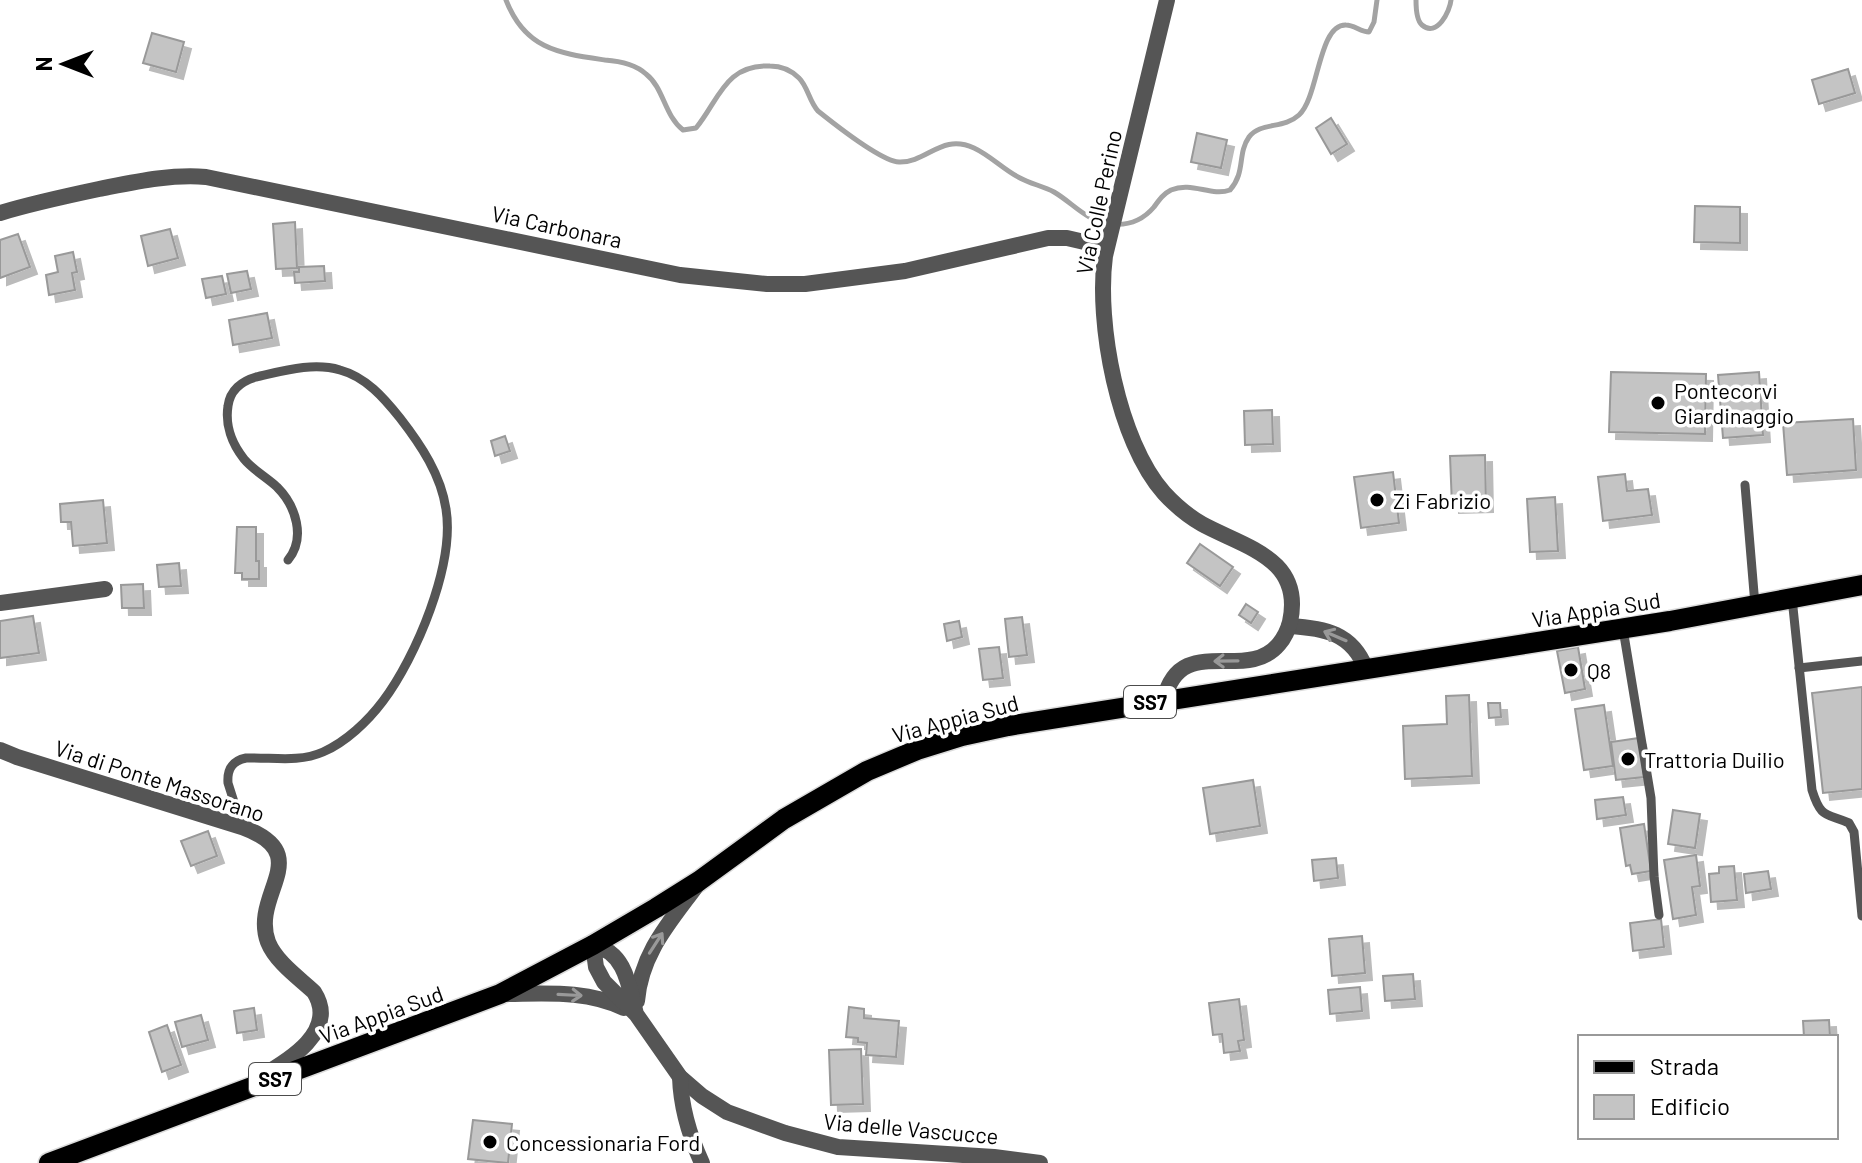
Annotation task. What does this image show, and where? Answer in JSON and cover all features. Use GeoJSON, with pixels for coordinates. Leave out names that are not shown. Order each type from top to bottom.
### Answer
{"type":"FeatureCollection","features":[{"type":"Feature","properties":{"kind":"main road","name":"Via Appia Sud"},"geometry":{"type":"LineString","coordinates":[[49,1163],[500,994],[593,945],[699,881],[800,809],[904,754],[993,729],[1623,629],[1862,585]]}},
{"type":"Feature","properties":{"kind":"street","name":"Via Colle Perino"},"geometry":{"type":"LineString","coordinates":[[1167,0],[1107,244],[1102,288],[1109,347],[1121,406],[1142,461],[1165,495],[1183,511],[1273,561],[1290,593],[1289,626]]}},
{"type":"Feature","properties":{"kind":"street","name":"Via Carbonara"},"geometry":{"type":"LineString","coordinates":[[0,213],[144,180],[206,177],[680,275],[776,284],[816,283],[905,271],[1048,238],[1107,244]]}},
{"type":"Feature","properties":{"kind":"street"},"geometry":{"type":"LineString","coordinates":[[0,603],[105,589]]}},
{"type":"Feature","properties":{"kind":"street"},"geometry":{"type":"LineString","coordinates":[[1164,700],[1171,681],[1182,668],[1200,662],[1248,660],[1265,656],[1281,641],[1289,626],[1321,630],[1340,637],[1356,648],[1366,669]]}},
{"type":"Feature","properties":{"kind":"street","name":"Via di Ponte Massorano"},"geometry":{"type":"LineString","coordinates":[[0,750],[242,827],[270,841],[277,852],[279,870],[265,920],[268,942],[278,957],[314,992],[321,1014],[316,1032],[301,1050],[228,1096]]}},
{"type":"Feature","properties":{"kind":"street"},"geometry":{"type":"LineString","coordinates":[[500,994],[588,996],[636,1014],[639,983],[649,954],[699,881]]}},
{"type":"Feature","properties":{"kind":"street","name":"Via delle Vascucce"},"geometry":{"type":"LineString","coordinates":[[636,1014],[627,978],[619,961],[607,949],[593,945],[600,977],[636,1014],[680,1077],[727,1112],[812,1141],[852,1149],[985,1156],[1040,1163]]}},
{"type":"Feature","properties":{"kind":"street"},"geometry":{"type":"LineString","coordinates":[[680,1077],[684,1111],[702,1163]]}},
{"type":"Feature","properties":{"kind":"lane"},"geometry":{"type":"LineString","coordinates":[[242,827],[228,783],[231,766],[239,759],[246,758],[293,759],[314,755],[332,747],[356,729],[385,699],[404,668],[442,571],[448,542],[448,520],[438,477],[413,436],[385,400],[368,383],[343,370],[312,367],[256,377],[237,386],[228,403],[230,434],[240,454],[279,490],[292,507],[298,534],[295,549],[288,560]]}},
{"type":"Feature","properties":{"kind":"lane"},"geometry":{"type":"LineString","coordinates":[[1745,485],[1755,605]]}},
{"type":"Feature","properties":{"kind":"lane"},"geometry":{"type":"LineString","coordinates":[[1792,598],[1812,790],[1824,814],[1844,821],[1854,832],[1862,916]]}},
{"type":"Feature","properties":{"kind":"lane"},"geometry":{"type":"LineString","coordinates":[[1623,629],[1650,785],[1659,915]]}},
{"type":"Feature","properties":{"kind":"lane"},"geometry":{"type":"LineString","coordinates":[[1799,668],[1862,661]]}},
{"type":"Feature","properties":{"kind":"building"},"geometry":{"type":"Polygon","coordinates":[[[152,33],[184,42],[176,72],[143,63],[152,33]]]}},
{"type":"Feature","properties":{"kind":"building"},"geometry":{"type":"Polygon","coordinates":[[[1848,69],[1855,93],[1819,104],[1812,80],[1848,69]]]}},
{"type":"Feature","properties":{"kind":"building"},"geometry":{"type":"Polygon","coordinates":[[[1331,118],[1347,144],[1331,154],[1316,128],[1331,118]]]}},
{"type":"Feature","properties":{"kind":"building"},"geometry":{"type":"Polygon","coordinates":[[[1197,133],[1227,140],[1221,168],[1191,162],[1197,133]]]}},
{"type":"Feature","properties":{"kind":"building"},"geometry":{"type":"Polygon","coordinates":[[[1695,206],[1740,207],[1740,243],[1694,242],[1695,206]]]}},
{"type":"Feature","properties":{"kind":"building"},"geometry":{"type":"Polygon","coordinates":[[[295,222],[297,268],[276,269],[273,224],[295,222]]]}},
{"type":"Feature","properties":{"kind":"building"},"geometry":{"type":"Polygon","coordinates":[[[170,229],[178,258],[148,266],[141,236],[170,229]]]}},
{"type":"Feature","properties":{"kind":"building"},"geometry":{"type":"Polygon","coordinates":[[[18,234],[30,267],[0,278],[0,240],[18,234]]]}},
{"type":"Feature","properties":{"kind":"building"},"geometry":{"type":"Polygon","coordinates":[[[73,252],[77,272],[72,273],[75,290],[49,295],[46,275],[58,272],[55,256],[73,252]]]}},
{"type":"Feature","properties":{"kind":"building"},"geometry":{"type":"Polygon","coordinates":[[[324,266],[325,281],[295,283],[294,272],[299,272],[299,267],[324,266]]]}},
{"type":"Feature","properties":{"kind":"building"},"geometry":{"type":"Polygon","coordinates":[[[247,271],[251,289],[231,293],[227,274],[247,271]]]}},
{"type":"Feature","properties":{"kind":"building"},"geometry":{"type":"Polygon","coordinates":[[[222,276],[226,294],[206,298],[202,279],[222,276]]]}},
{"type":"Feature","properties":{"kind":"building"},"geometry":{"type":"Polygon","coordinates":[[[267,313],[272,338],[233,345],[229,320],[267,313]]]}},
{"type":"Feature","properties":{"kind":"building","name":"Pontecorvi Giardinaggio"},"geometry":{"type":"Polygon","coordinates":[[[1611,372],[1706,374],[1705,434],[1609,432],[1611,372]]]}},
{"type":"Feature","properties":{"kind":"building"},"geometry":{"type":"Polygon","coordinates":[[[1759,372],[1763,435],[1723,438],[1718,375],[1759,372]]]}},
{"type":"Feature","properties":{"kind":"building"},"geometry":{"type":"Polygon","coordinates":[[[1272,410],[1273,444],[1245,445],[1244,411],[1272,410]]]}},
{"type":"Feature","properties":{"kind":"building"},"geometry":{"type":"Polygon","coordinates":[[[1853,419],[1856,470],[1787,475],[1783,423],[1853,419]]]}},
{"type":"Feature","properties":{"kind":"building"},"geometry":{"type":"Polygon","coordinates":[[[505,436],[510,451],[495,456],[491,441],[505,436]]]}},
{"type":"Feature","properties":{"kind":"building"},"geometry":{"type":"Polygon","coordinates":[[[1485,455],[1486,505],[1452,506],[1450,456],[1485,455]]]}},
{"type":"Feature","properties":{"kind":"building","name":"Zi Fabrizio"},"geometry":{"type":"Polygon","coordinates":[[[1393,472],[1399,523],[1361,528],[1354,477],[1393,472]]]}},
{"type":"Feature","properties":{"kind":"building"},"geometry":{"type":"Polygon","coordinates":[[[1625,474],[1627,491],[1648,489],[1652,515],[1603,521],[1598,477],[1625,474]]]}},
{"type":"Feature","properties":{"kind":"building"},"geometry":{"type":"Polygon","coordinates":[[[1555,497],[1558,551],[1530,552],[1527,499],[1555,497]]]}},
{"type":"Feature","properties":{"kind":"building"},"geometry":{"type":"Polygon","coordinates":[[[103,500],[107,543],[73,546],[71,522],[61,522],[60,504],[103,500]]]}},
{"type":"Feature","properties":{"kind":"building"},"geometry":{"type":"Polygon","coordinates":[[[237,527],[256,527],[259,579],[242,579],[242,573],[235,573],[237,527]]]}},
{"type":"Feature","properties":{"kind":"building"},"geometry":{"type":"Polygon","coordinates":[[[1200,544],[1233,567],[1220,586],[1187,563],[1200,544]]]}},
{"type":"Feature","properties":{"kind":"building"},"geometry":{"type":"Polygon","coordinates":[[[179,563],[181,586],[159,587],[157,565],[179,563]]]}},
{"type":"Feature","properties":{"kind":"building"},"geometry":{"type":"Polygon","coordinates":[[[143,584],[144,608],[122,608],[121,585],[143,584]]]}},
{"type":"Feature","properties":{"kind":"building"},"geometry":{"type":"Polygon","coordinates":[[[1246,604],[1258,612],[1251,623],[1239,615],[1246,604]]]}},
{"type":"Feature","properties":{"kind":"building"},"geometry":{"type":"Polygon","coordinates":[[[33,616],[39,653],[0,658],[0,621],[33,616]]]}},
{"type":"Feature","properties":{"kind":"building"},"geometry":{"type":"Polygon","coordinates":[[[1022,617],[1027,655],[1009,657],[1005,619],[1022,617]]]}},
{"type":"Feature","properties":{"kind":"building"},"geometry":{"type":"Polygon","coordinates":[[[959,621],[962,637],[947,641],[944,624],[959,621]]]}},
{"type":"Feature","properties":{"kind":"building"},"geometry":{"type":"Polygon","coordinates":[[[999,647],[1003,678],[983,680],[979,649],[999,647]]]}},
{"type":"Feature","properties":{"kind":"building","name":"Q8"},"geometry":{"type":"Polygon","coordinates":[[[1578,647],[1585,689],[1565,693],[1557,651],[1578,647]]]}},
{"type":"Feature","properties":{"kind":"building"},"geometry":{"type":"Polygon","coordinates":[[[1862,687],[1862,789],[1823,793],[1812,693],[1862,687]]]}},
{"type":"Feature","properties":{"kind":"building"},"geometry":{"type":"Polygon","coordinates":[[[1469,695],[1472,776],[1405,779],[1403,726],[1447,724],[1446,696],[1469,695]]]}},
{"type":"Feature","properties":{"kind":"building"},"geometry":{"type":"Polygon","coordinates":[[[1488,703],[1500,703],[1501,717],[1489,718],[1488,703]]]}},
{"type":"Feature","properties":{"kind":"building"},"geometry":{"type":"Polygon","coordinates":[[[1604,705],[1613,766],[1584,770],[1575,709],[1604,705]]]}},
{"type":"Feature","properties":{"kind":"building","name":"Trattoria Duilio"},"geometry":{"type":"Polygon","coordinates":[[[1639,738],[1644,777],[1616,780],[1611,742],[1639,738]]]}},
{"type":"Feature","properties":{"kind":"building"},"geometry":{"type":"Polygon","coordinates":[[[1253,780],[1260,826],[1210,834],[1203,788],[1253,780]]]}},
{"type":"Feature","properties":{"kind":"building"},"geometry":{"type":"Polygon","coordinates":[[[1623,797],[1626,815],[1597,819],[1595,800],[1623,797]]]}},
{"type":"Feature","properties":{"kind":"building"},"geometry":{"type":"Polygon","coordinates":[[[1673,810],[1700,814],[1695,848],[1668,844],[1673,810]]]}},
{"type":"Feature","properties":{"kind":"building"},"geometry":{"type":"Polygon","coordinates":[[[1644,824],[1651,871],[1632,874],[1630,865],[1626,866],[1620,828],[1644,824]]]}},
{"type":"Feature","properties":{"kind":"building"},"geometry":{"type":"Polygon","coordinates":[[[208,831],[217,856],[191,866],[181,841],[208,831]]]}},
{"type":"Feature","properties":{"kind":"building"},"geometry":{"type":"Polygon","coordinates":[[[1696,855],[1700,886],[1692,887],[1696,915],[1673,919],[1664,860],[1696,855]]]}},
{"type":"Feature","properties":{"kind":"building"},"geometry":{"type":"Polygon","coordinates":[[[1336,858],[1338,878],[1314,881],[1312,860],[1336,858]]]}},
{"type":"Feature","properties":{"kind":"building"},"geometry":{"type":"Polygon","coordinates":[[[1734,866],[1737,900],[1711,902],[1709,874],[1719,873],[1719,867],[1734,866]]]}},
{"type":"Feature","properties":{"kind":"building"},"geometry":{"type":"Polygon","coordinates":[[[1768,871],[1771,889],[1746,893],[1744,874],[1768,871]]]}},
{"type":"Feature","properties":{"kind":"building"},"geometry":{"type":"Polygon","coordinates":[[[1661,919],[1664,947],[1633,951],[1630,923],[1661,919]]]}},
{"type":"Feature","properties":{"kind":"building"},"geometry":{"type":"Polygon","coordinates":[[[1362,936],[1365,973],[1332,976],[1329,939],[1362,936]]]}},
{"type":"Feature","properties":{"kind":"building"},"geometry":{"type":"Polygon","coordinates":[[[1413,974],[1415,999],[1385,1001],[1383,976],[1413,974]]]}},
{"type":"Feature","properties":{"kind":"building"},"geometry":{"type":"Polygon","coordinates":[[[1360,987],[1362,1011],[1330,1014],[1328,990],[1360,987]]]}},
{"type":"Feature","properties":{"kind":"building"},"geometry":{"type":"Polygon","coordinates":[[[1239,999],[1244,1040],[1238,1041],[1240,1051],[1224,1053],[1222,1034],[1213,1035],[1209,1003],[1239,999]]]}},
{"type":"Feature","properties":{"kind":"building"},"geometry":{"type":"Polygon","coordinates":[[[849,1007],[864,1009],[864,1018],[899,1021],[896,1057],[866,1055],[867,1043],[846,1037],[849,1007]]]}},
{"type":"Feature","properties":{"kind":"building"},"geometry":{"type":"Polygon","coordinates":[[[254,1008],[257,1030],[237,1033],[234,1011],[254,1008]]]}},
{"type":"Feature","properties":{"kind":"building"},"geometry":{"type":"Polygon","coordinates":[[[201,1015],[208,1040],[182,1047],[175,1022],[201,1015]]]}},
{"type":"Feature","properties":{"kind":"building"},"geometry":{"type":"Polygon","coordinates":[[[1829,1020],[1830,1035],[1804,1035],[1803,1021],[1829,1020]]]}},
{"type":"Feature","properties":{"kind":"building"},"geometry":{"type":"Polygon","coordinates":[[[167,1025],[181,1065],[162,1072],[149,1032],[167,1025]]]}},
{"type":"Feature","properties":{"kind":"building"},"geometry":{"type":"Polygon","coordinates":[[[861,1049],[863,1104],[831,1105],[829,1050],[861,1049]]]}},
{"type":"Feature","properties":{"kind":"building","name":"Concessionaria Ford"},"geometry":{"type":"Polygon","coordinates":[[[473,1120],[512,1124],[508,1163],[468,1159],[473,1120]]]}},
{"type":"Feature","properties":{"kind":"waterway"},"geometry":{"type":"LineString","coordinates":[[506,0],[523,29],[545,46],[572,55],[621,62],[642,71],[657,87],[672,117],[683,130],[696,128],[733,77],[755,67],[778,67],[799,78],[818,111],[857,141],[891,160],[909,161],[943,146],[962,144],[980,151],[1020,178],[1054,192],[1095,220],[1118,224],[1140,219],[1171,190],[1186,187],[1216,192],[1230,190],[1238,177],[1249,137],[1259,129],[1299,115],[1306,106],[1330,36],[1337,28],[1346,25],[1369,32],[1374,22],[1377,0]]}},
{"type":"Feature","properties":{"kind":"waterway"},"geometry":{"type":"LineString","coordinates":[[1416,0],[1420,23],[1428,28],[1442,22],[1451,0]]}},
{"type":"Feature","properties":{"kind":"place","name":"Pontecorvi Giardinaggio"},"geometry":{"type":"Point","coordinates":[1658,403]}},
{"type":"Feature","properties":{"kind":"place","name":"Zi Fabrizio"},"geometry":{"type":"Point","coordinates":[1377,500]}},
{"type":"Feature","properties":{"kind":"place","name":"Q8"},"geometry":{"type":"Point","coordinates":[1571,670]}},
{"type":"Feature","properties":{"kind":"place","name":"Trattoria Duilio"},"geometry":{"type":"Point","coordinates":[1628,759]}},
{"type":"Feature","properties":{"kind":"place","name":"Concessionaria Ford"},"geometry":{"type":"Point","coordinates":[490,1142]}}]}
